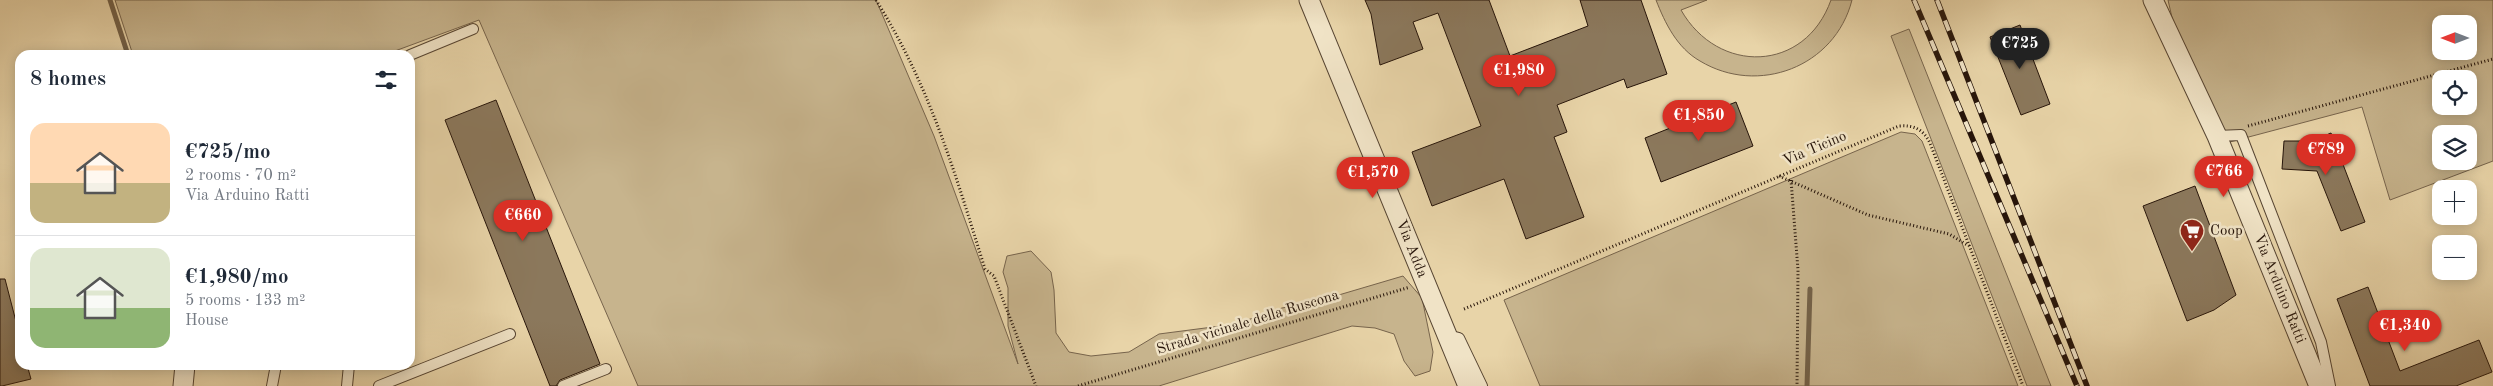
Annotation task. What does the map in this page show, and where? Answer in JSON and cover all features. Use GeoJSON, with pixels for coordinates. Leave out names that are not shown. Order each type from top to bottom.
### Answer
{"type":"FeatureCollection","features":[{"type":"Feature","properties":{"kind":"street","name":"Via Adda"},"geometry":{"type":"LineString","coordinates":[[1309,0],[1468,386]]}},
{"type":"Feature","properties":{"kind":"street","name":"Via Arduino Ratti"},"geometry":{"type":"LineString","coordinates":[[2153,0],[2217,136],[2319,386]]}},
{"type":"Feature","properties":{"kind":"street"},"geometry":{"type":"LineString","coordinates":[[183,386],[185,370]]}},
{"type":"Feature","properties":{"kind":"lane"},"geometry":{"type":"LineString","coordinates":[[415,53],[473,30]]}},
{"type":"Feature","properties":{"kind":"lane"},"geometry":{"type":"LineString","coordinates":[[2217,136],[2241,135],[2321,342],[2330,386]]}},
{"type":"Feature","properties":{"kind":"lane"},"geometry":{"type":"LineString","coordinates":[[379,386],[510,334]]}},
{"type":"Feature","properties":{"kind":"lane"},"geometry":{"type":"LineString","coordinates":[[1447,336],[1459,338],[1482,386]]}},
{"type":"Feature","properties":{"kind":"lane"},"geometry":{"type":"LineString","coordinates":[[563,386],[606,369]]}},
{"type":"Feature","properties":{"kind":"lane"},"geometry":{"type":"LineString","coordinates":[[272,386],[275,370]]}},
{"type":"Feature","properties":{"kind":"lane"},"geometry":{"type":"LineString","coordinates":[[346,386],[348,370]]}},
{"type":"Feature","properties":{"kind":"path"},"geometry":{"type":"LineString","coordinates":[[876,0],[898,36],[922,84],[958,184],[985,269],[994,276],[1036,386]]}},
{"type":"Feature","properties":{"kind":"path"},"geometry":{"type":"LineString","coordinates":[[2246,127],[2493,59]]}},
{"type":"Feature","properties":{"kind":"path","name":"Via Ticino"},"geometry":{"type":"LineString","coordinates":[[1464,309],[1899,126],[1915,127],[1923,132],[1930,143],[2023,386]]}},
{"type":"Feature","properties":{"kind":"path"},"geometry":{"type":"LineString","coordinates":[[1779,176],[1868,215],[1949,234],[1969,246]]}},
{"type":"Feature","properties":{"kind":"path"},"geometry":{"type":"LineString","coordinates":[[1791,180],[1798,270],[1797,386]]}},
{"type":"Feature","properties":{"kind":"path","name":"Strada vicinale della Ruscona"},"geometry":{"type":"LineString","coordinates":[[1078,386],[1425,282]]}},
{"type":"Feature","properties":{"kind":"shaded area"},"geometry":{"type":"Polygon","coordinates":[[[115,0],[876,0],[934,136],[1018,364],[1008,326],[1008,288],[1003,272],[1007,256],[1031,251],[1051,272],[1054,290],[1056,333],[1069,352],[1091,356],[1129,352],[1159,334],[1236,324],[1282,308],[1315,302],[1403,276],[1422,298],[1433,352],[1430,371],[1415,376],[1404,361],[1394,334],[1375,328],[1352,326],[1159,386],[638,386],[479,20],[398,50],[131,50],[115,0]]]}},
{"type":"Feature","properties":{"kind":"shaded area"},"geometry":{"type":"Polygon","coordinates":[[[1656,0],[1707,0],[1681,10],[1697,31],[1716,46],[1738,55],[1760,57],[1782,52],[1802,42],[1819,24],[1831,0],[1852,0],[1843,23],[1829,43],[1812,58],[1791,69],[1769,75],[1746,76],[1722,71],[1692,56],[1678,42],[1663,17],[1656,0]]]}},
{"type":"Feature","properties":{"kind":"shaded area"},"geometry":{"type":"Polygon","coordinates":[[[2168,0],[2493,0],[2493,161],[2477,167],[2477,125],[2432,125],[2432,170],[2469,170],[2443,180],[2432,180],[2432,184],[2390,200],[2362,107],[2226,143],[2173,22],[2168,0]]]}},
{"type":"Feature","properties":{"kind":"shaded area"},"geometry":{"type":"Polygon","coordinates":[[[1909,29],[2051,386],[2027,386],[1891,36],[1909,29]]]}},
{"type":"Feature","properties":{"kind":"shaded area"},"geometry":{"type":"Polygon","coordinates":[[[1901,132],[1915,134],[1922,141],[2018,386],[1540,386],[1504,300],[1901,132]]]}},
{"type":"Feature","properties":{"kind":"building"},"geometry":{"type":"Polygon","coordinates":[[[1365,0],[1489,0],[1510,56],[1588,26],[1580,0],[1641,0],[1667,74],[1627,88],[1624,79],[1557,105],[1567,132],[1554,137],[1584,217],[1526,239],[1504,179],[1432,206],[1412,152],[1481,126],[1438,13],[1413,22],[1423,49],[1380,65],[1371,14],[1365,0]]]}},
{"type":"Feature","properties":{"kind":"building"},"geometry":{"type":"Polygon","coordinates":[[[2020,25],[2050,104],[2021,115],[1990,37],[2020,25]]]}},
{"type":"Feature","properties":{"kind":"building"},"geometry":{"type":"Polygon","coordinates":[[[496,100],[600,364],[560,380],[556,386],[550,386],[445,120],[496,100]]]}},
{"type":"Feature","properties":{"kind":"building"},"geometry":{"type":"Polygon","coordinates":[[[1736,102],[1753,146],[1661,182],[1645,138],[1736,102]]]}},
{"type":"Feature","properties":{"kind":"building"},"geometry":{"type":"Polygon","coordinates":[[[2331,133],[2365,222],[2341,231],[2317,171],[2282,169],[2284,141],[2312,141],[2331,133]]]}},
{"type":"Feature","properties":{"kind":"building"},"geometry":{"type":"Polygon","coordinates":[[[2195,186],[2236,295],[2214,310],[2187,321],[2143,206],[2195,186]]]}},
{"type":"Feature","properties":{"kind":"building"},"geometry":{"type":"Polygon","coordinates":[[[0,279],[5,279],[15,318],[15,370],[28,370],[31,379],[0,386],[0,279]]]}},
{"type":"Feature","properties":{"kind":"building"},"geometry":{"type":"Polygon","coordinates":[[[2368,287],[2400,371],[2479,340],[2492,372],[2456,386],[2370,386],[2337,299],[2368,287]]]}},
{"type":"Feature","properties":{"kind":"waterway"},"geometry":{"type":"LineString","coordinates":[[110,0],[126,50]]}},
{"type":"Feature","properties":{"kind":"waterway"},"geometry":{"type":"LineString","coordinates":[[1807,386],[1810,289]]}},
{"type":"Feature","properties":{"kind":"railway"},"geometry":{"type":"LineString","coordinates":[[1914,0],[2077,386]]}},
{"type":"Feature","properties":{"kind":"railway"},"geometry":{"type":"LineString","coordinates":[[1937,0],[2087,386]]}},
{"type":"Feature","properties":{"kind":"place","name":"Coop"},"geometry":{"type":"Point","coordinates":[2192,252]}}]}
